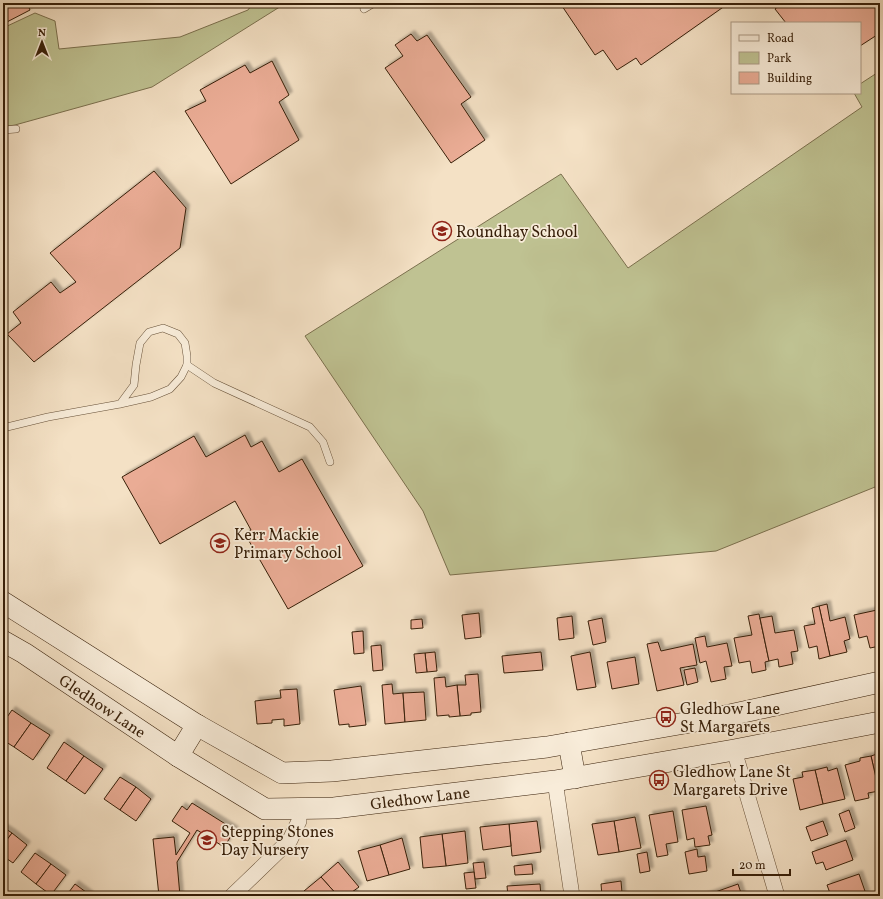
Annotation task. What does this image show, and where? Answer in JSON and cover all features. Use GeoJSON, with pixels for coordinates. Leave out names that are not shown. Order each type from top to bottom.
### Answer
{"type":"FeatureCollection","features":[{"type":"Feature","properties":{"kind":"street","name":"Gledhow Lane"},"geometry":{"type":"LineString","coordinates":[[3,602],[197,725],[282,773],[340,770],[547,747],[725,716],[880,682]]}},
{"type":"Feature","properties":{"kind":"street","name":"Gledhow Lane"},"geometry":{"type":"LineString","coordinates":[[3,641],[24,653],[178,756],[265,809],[334,808],[565,780],[880,722]]}},
{"type":"Feature","properties":{"kind":"street"},"geometry":{"type":"LineString","coordinates":[[178,756],[197,725]]}},
{"type":"Feature","properties":{"kind":"street"},"geometry":{"type":"LineString","coordinates":[[569,743],[565,780],[572,896]]}},
{"type":"Feature","properties":{"kind":"street"},"geometry":{"type":"LineString","coordinates":[[734,750],[777,896]]}},
{"type":"Feature","properties":{"kind":"street"},"geometry":{"type":"LineString","coordinates":[[232,896],[290,840],[299,821],[299,809]]}},
{"type":"Feature","properties":{"kind":"lane"},"geometry":{"type":"LineString","coordinates":[[364,9],[374,3]]}},
{"type":"Feature","properties":{"kind":"lane"},"geometry":{"type":"LineString","coordinates":[[3,130],[16,129]]}},
{"type":"Feature","properties":{"kind":"lane"},"geometry":{"type":"LineString","coordinates":[[3,428],[48,417],[120,404],[151,397],[170,389],[181,377],[188,365],[188,356],[185,343],[178,334],[163,328],[149,332],[140,343],[134,385],[120,404]]}},
{"type":"Feature","properties":{"kind":"lane"},"geometry":{"type":"LineString","coordinates":[[188,365],[214,383],[310,427],[323,442],[330,462]]}},
{"type":"Feature","properties":{"kind":"green space"},"geometry":{"type":"Polygon","coordinates":[[[253,3],[286,3],[152,87],[3,127],[3,28],[35,13],[55,21],[59,49],[180,37],[248,10],[253,3]]]}},
{"type":"Feature","properties":{"kind":"green space"},"geometry":{"type":"Polygon","coordinates":[[[880,71],[880,485],[716,551],[450,575],[423,511],[305,336],[561,174],[628,268],[862,107],[855,94],[861,94],[861,83],[880,71]]]}},
{"type":"Feature","properties":{"kind":"building"},"geometry":{"type":"Polygon","coordinates":[[[3,3],[27,3],[30,10],[3,24],[3,3]]]}},
{"type":"Feature","properties":{"kind":"building"},"geometry":{"type":"Polygon","coordinates":[[[88,3],[110,3],[88,7],[88,3]]]}},
{"type":"Feature","properties":{"kind":"building"},"geometry":{"type":"Polygon","coordinates":[[[560,3],[729,3],[641,65],[636,58],[617,70],[603,50],[595,55],[560,3]]]}},
{"type":"Feature","properties":{"kind":"building"},"geometry":{"type":"Polygon","coordinates":[[[779,3],[880,3],[880,33],[861,45],[861,22],[785,22],[775,9],[780,5],[779,3]]]}},
{"type":"Feature","properties":{"kind":"building"},"geometry":{"type":"Polygon","coordinates":[[[411,34],[417,41],[427,35],[471,97],[461,104],[485,140],[451,163],[385,68],[403,56],[395,45],[411,34]]]}},
{"type":"Feature","properties":{"kind":"building"},"geometry":{"type":"Polygon","coordinates":[[[272,61],[289,95],[279,102],[299,140],[231,184],[185,111],[206,101],[200,90],[245,65],[250,73],[272,61]]]}},
{"type":"Feature","properties":{"kind":"building"},"geometry":{"type":"Polygon","coordinates":[[[154,171],[186,208],[180,248],[34,362],[7,334],[21,323],[13,312],[51,282],[60,293],[76,282],[50,253],[154,171]]]}},
{"type":"Feature","properties":{"kind":"building"},"geometry":{"type":"Polygon","coordinates":[[[245,435],[251,447],[262,441],[279,472],[302,459],[363,566],[288,609],[245,534],[251,530],[235,501],[160,544],[122,477],[194,436],[206,457],[245,435]]]}},
{"type":"Feature","properties":{"kind":"building"},"geometry":{"type":"Polygon","coordinates":[[[827,604],[830,621],[845,617],[850,639],[844,641],[847,652],[830,656],[819,606],[827,604]]]}},
{"type":"Feature","properties":{"kind":"building"},"geometry":{"type":"Polygon","coordinates":[[[819,606],[830,656],[819,659],[817,646],[809,648],[804,626],[815,624],[812,608],[819,606]]]}},
{"type":"Feature","properties":{"kind":"building"},"geometry":{"type":"Polygon","coordinates":[[[880,609],[880,624],[877,610],[880,609]]]}},
{"type":"Feature","properties":{"kind":"building"},"geometry":{"type":"Polygon","coordinates":[[[877,610],[880,624],[880,646],[870,648],[867,636],[859,638],[854,615],[877,610]]]}},
{"type":"Feature","properties":{"kind":"building"},"geometry":{"type":"Polygon","coordinates":[[[479,613],[481,637],[465,639],[462,615],[479,613]]]}},
{"type":"Feature","properties":{"kind":"building"},"geometry":{"type":"Polygon","coordinates":[[[759,614],[769,661],[765,662],[766,670],[752,673],[750,661],[739,663],[734,638],[752,635],[748,616],[759,614]]]}},
{"type":"Feature","properties":{"kind":"building"},"geometry":{"type":"Polygon","coordinates":[[[572,616],[574,638],[559,640],[557,618],[572,616]]]}},
{"type":"Feature","properties":{"kind":"building"},"geometry":{"type":"Polygon","coordinates":[[[772,616],[775,633],[794,630],[798,651],[791,652],[793,664],[779,667],[778,659],[769,661],[760,618],[772,616]]]}},
{"type":"Feature","properties":{"kind":"building"},"geometry":{"type":"Polygon","coordinates":[[[602,618],[606,642],[593,645],[588,621],[602,618]]]}},
{"type":"Feature","properties":{"kind":"building"},"geometry":{"type":"Polygon","coordinates":[[[422,619],[423,628],[411,629],[411,620],[422,619]]]}},
{"type":"Feature","properties":{"kind":"building"},"geometry":{"type":"Polygon","coordinates":[[[363,631],[364,653],[354,654],[352,632],[363,631]]]}},
{"type":"Feature","properties":{"kind":"building"},"geometry":{"type":"Polygon","coordinates":[[[705,636],[707,647],[727,643],[732,666],[724,667],[726,679],[711,682],[706,661],[700,663],[695,638],[705,636]]]}},
{"type":"Feature","properties":{"kind":"building"},"geometry":{"type":"Polygon","coordinates":[[[658,642],[661,651],[693,644],[697,665],[680,668],[684,685],[657,691],[647,644],[658,642]]]}},
{"type":"Feature","properties":{"kind":"building"},"geometry":{"type":"Polygon","coordinates":[[[381,645],[383,670],[373,671],[371,646],[381,645]]]}},
{"type":"Feature","properties":{"kind":"building"},"geometry":{"type":"Polygon","coordinates":[[[435,652],[437,671],[427,672],[425,653],[435,652]]]}},
{"type":"Feature","properties":{"kind":"building"},"geometry":{"type":"Polygon","coordinates":[[[541,652],[543,670],[504,673],[502,656],[541,652]]]}},
{"type":"Feature","properties":{"kind":"building"},"geometry":{"type":"Polygon","coordinates":[[[590,652],[596,687],[577,690],[571,656],[590,652]]]}},
{"type":"Feature","properties":{"kind":"building"},"geometry":{"type":"Polygon","coordinates":[[[425,653],[427,672],[416,673],[414,654],[425,653]]]}},
{"type":"Feature","properties":{"kind":"building"},"geometry":{"type":"Polygon","coordinates":[[[635,657],[639,684],[612,689],[607,662],[635,657]]]}},
{"type":"Feature","properties":{"kind":"building"},"geometry":{"type":"Polygon","coordinates":[[[695,668],[698,682],[687,685],[684,670],[695,668]]]}},
{"type":"Feature","properties":{"kind":"building"},"geometry":{"type":"Polygon","coordinates":[[[478,674],[481,712],[460,716],[457,685],[466,685],[465,675],[478,674]]]}},
{"type":"Feature","properties":{"kind":"building"},"geometry":{"type":"Polygon","coordinates":[[[445,677],[446,687],[457,685],[460,716],[437,716],[434,678],[445,677]]]}},
{"type":"Feature","properties":{"kind":"building"},"geometry":{"type":"Polygon","coordinates":[[[392,684],[393,694],[403,693],[405,722],[385,724],[382,685],[392,684]]]}},
{"type":"Feature","properties":{"kind":"building"},"geometry":{"type":"Polygon","coordinates":[[[361,686],[366,725],[349,727],[349,724],[339,725],[334,690],[361,686]]]}},
{"type":"Feature","properties":{"kind":"building"},"geometry":{"type":"Polygon","coordinates":[[[297,689],[300,724],[284,726],[284,719],[272,720],[272,723],[257,724],[255,701],[281,698],[280,690],[297,689]]]}},
{"type":"Feature","properties":{"kind":"building"},"geometry":{"type":"Polygon","coordinates":[[[424,692],[426,720],[405,722],[403,693],[424,692]]]}},
{"type":"Feature","properties":{"kind":"building"},"geometry":{"type":"Polygon","coordinates":[[[12,710],[31,723],[14,747],[3,740],[3,723],[12,710]]]}},
{"type":"Feature","properties":{"kind":"building"},"geometry":{"type":"Polygon","coordinates":[[[31,723],[50,735],[33,760],[14,747],[31,723]]]}},
{"type":"Feature","properties":{"kind":"building"},"geometry":{"type":"Polygon","coordinates":[[[64,742],[84,756],[66,781],[47,768],[64,742]]]}},
{"type":"Feature","properties":{"kind":"building"},"geometry":{"type":"Polygon","coordinates":[[[880,753],[880,790],[879,791],[871,756],[880,753]]]}},
{"type":"Feature","properties":{"kind":"building"},"geometry":{"type":"Polygon","coordinates":[[[84,756],[103,769],[85,794],[66,781],[84,756]]]}},
{"type":"Feature","properties":{"kind":"building"},"geometry":{"type":"Polygon","coordinates":[[[871,756],[879,791],[868,793],[869,798],[855,801],[845,765],[860,761],[860,758],[871,756]]]}},
{"type":"Feature","properties":{"kind":"building"},"geometry":{"type":"Polygon","coordinates":[[[827,767],[828,771],[837,768],[845,799],[823,804],[815,770],[827,767]]]}},
{"type":"Feature","properties":{"kind":"building"},"geometry":{"type":"Polygon","coordinates":[[[815,770],[823,804],[800,810],[793,779],[803,777],[802,772],[815,770]]]}},
{"type":"Feature","properties":{"kind":"building"},"geometry":{"type":"Polygon","coordinates":[[[120,777],[136,787],[120,810],[104,799],[120,777]]]}},
{"type":"Feature","properties":{"kind":"building"},"geometry":{"type":"Polygon","coordinates":[[[136,787],[151,799],[136,821],[120,810],[136,787]]]}},
{"type":"Feature","properties":{"kind":"building"},"geometry":{"type":"Polygon","coordinates":[[[192,803],[235,830],[224,847],[197,830],[177,862],[180,896],[159,896],[153,839],[174,837],[176,855],[190,833],[172,821],[182,806],[187,810],[192,803]]]}},
{"type":"Feature","properties":{"kind":"building"},"geometry":{"type":"Polygon","coordinates":[[[706,806],[712,835],[708,836],[710,845],[695,847],[694,838],[687,840],[682,810],[706,806]]]}},
{"type":"Feature","properties":{"kind":"building"},"geometry":{"type":"Polygon","coordinates":[[[849,810],[855,828],[845,832],[839,814],[849,810]]]}},
{"type":"Feature","properties":{"kind":"building"},"geometry":{"type":"Polygon","coordinates":[[[673,811],[678,842],[666,844],[668,855],[657,857],[649,815],[673,811]]]}},
{"type":"Feature","properties":{"kind":"building"},"geometry":{"type":"Polygon","coordinates":[[[635,817],[641,848],[619,852],[614,821],[635,817]]]}},
{"type":"Feature","properties":{"kind":"building"},"geometry":{"type":"Polygon","coordinates":[[[537,821],[541,852],[512,856],[509,824],[537,821]]]}},
{"type":"Feature","properties":{"kind":"building"},"geometry":{"type":"Polygon","coordinates":[[[614,821],[619,852],[598,855],[592,824],[614,821]]]}},
{"type":"Feature","properties":{"kind":"building"},"geometry":{"type":"Polygon","coordinates":[[[823,821],[828,835],[811,841],[806,827],[823,821]]]}},
{"type":"Feature","properties":{"kind":"building"},"geometry":{"type":"Polygon","coordinates":[[[509,824],[511,846],[483,850],[480,827],[509,824]]]}},
{"type":"Feature","properties":{"kind":"building"},"geometry":{"type":"Polygon","coordinates":[[[3,827],[12,833],[3,845],[3,827]]]}},
{"type":"Feature","properties":{"kind":"building"},"geometry":{"type":"Polygon","coordinates":[[[465,831],[468,863],[446,866],[442,834],[465,831]]]}},
{"type":"Feature","properties":{"kind":"building"},"geometry":{"type":"Polygon","coordinates":[[[12,833],[27,845],[13,863],[3,856],[3,845],[12,833]]]}},
{"type":"Feature","properties":{"kind":"building"},"geometry":{"type":"Polygon","coordinates":[[[442,834],[446,866],[423,868],[420,837],[442,834]]]}},
{"type":"Feature","properties":{"kind":"building"},"geometry":{"type":"Polygon","coordinates":[[[402,838],[410,869],[389,875],[380,845],[402,838]]]}},
{"type":"Feature","properties":{"kind":"building"},"geometry":{"type":"Polygon","coordinates":[[[846,840],[853,860],[826,870],[823,862],[816,864],[812,852],[846,840]]]}},
{"type":"Feature","properties":{"kind":"building"},"geometry":{"type":"Polygon","coordinates":[[[380,845],[389,875],[367,881],[358,851],[380,845]]]}},
{"type":"Feature","properties":{"kind":"building"},"geometry":{"type":"Polygon","coordinates":[[[697,849],[698,857],[705,856],[707,871],[689,874],[685,852],[697,849]]]}},
{"type":"Feature","properties":{"kind":"building"},"geometry":{"type":"Polygon","coordinates":[[[647,852],[650,871],[640,873],[637,854],[647,852]]]}},
{"type":"Feature","properties":{"kind":"building"},"geometry":{"type":"Polygon","coordinates":[[[35,853],[51,864],[36,884],[21,872],[35,853]]]}},
{"type":"Feature","properties":{"kind":"building"},"geometry":{"type":"Polygon","coordinates":[[[338,862],[359,887],[352,892],[356,896],[338,896],[321,877],[338,862]]]}},
{"type":"Feature","properties":{"kind":"building"},"geometry":{"type":"Polygon","coordinates":[[[484,862],[486,878],[475,879],[473,863],[484,862]]]}},
{"type":"Feature","properties":{"kind":"building"},"geometry":{"type":"Polygon","coordinates":[[[51,864],[66,875],[51,895],[36,884],[51,864]]]}},
{"type":"Feature","properties":{"kind":"building"},"geometry":{"type":"Polygon","coordinates":[[[532,864],[533,874],[515,875],[514,866],[532,864]]]}},
{"type":"Feature","properties":{"kind":"building"},"geometry":{"type":"Polygon","coordinates":[[[474,872],[476,888],[466,889],[464,873],[474,872]]]}},
{"type":"Feature","properties":{"kind":"building"},"geometry":{"type":"Polygon","coordinates":[[[859,874],[866,894],[860,896],[831,896],[827,885],[859,874]]]}},
{"type":"Feature","properties":{"kind":"building"},"geometry":{"type":"Polygon","coordinates":[[[321,877],[338,896],[309,896],[304,891],[321,877]]]}},
{"type":"Feature","properties":{"kind":"building"},"geometry":{"type":"Polygon","coordinates":[[[621,881],[622,893],[602,896],[601,884],[621,881]]]}},
{"type":"Feature","properties":{"kind":"building"},"geometry":{"type":"Polygon","coordinates":[[[75,884],[90,895],[66,896],[75,884]]]}},
{"type":"Feature","properties":{"kind":"building"},"geometry":{"type":"Polygon","coordinates":[[[540,884],[541,896],[508,896],[507,886],[540,884]]]}},
{"type":"Feature","properties":{"kind":"building"},"geometry":{"type":"Polygon","coordinates":[[[738,884],[742,896],[704,896],[738,884]]]}},
{"type":"Feature","properties":{"kind":"building"},"geometry":{"type":"Polygon","coordinates":[[[622,893],[622,896],[602,896],[622,893]]]}},
{"type":"Feature","properties":{"kind":"place","name":"Roundhay School"},"geometry":{"type":"Point","coordinates":[442,231]}},
{"type":"Feature","properties":{"kind":"place","name":"Kerr Mackie Primary School"},"geometry":{"type":"Point","coordinates":[220,543]}},
{"type":"Feature","properties":{"kind":"place","name":"Gledhow Lane St Margarets"},"geometry":{"type":"Point","coordinates":[666,717]}},
{"type":"Feature","properties":{"kind":"place","name":"Gledhow Lane St Margarets Drive"},"geometry":{"type":"Point","coordinates":[659,780]}},
{"type":"Feature","properties":{"kind":"place","name":"Stepping Stones Day Nursery"},"geometry":{"type":"Point","coordinates":[207,840]}}]}
